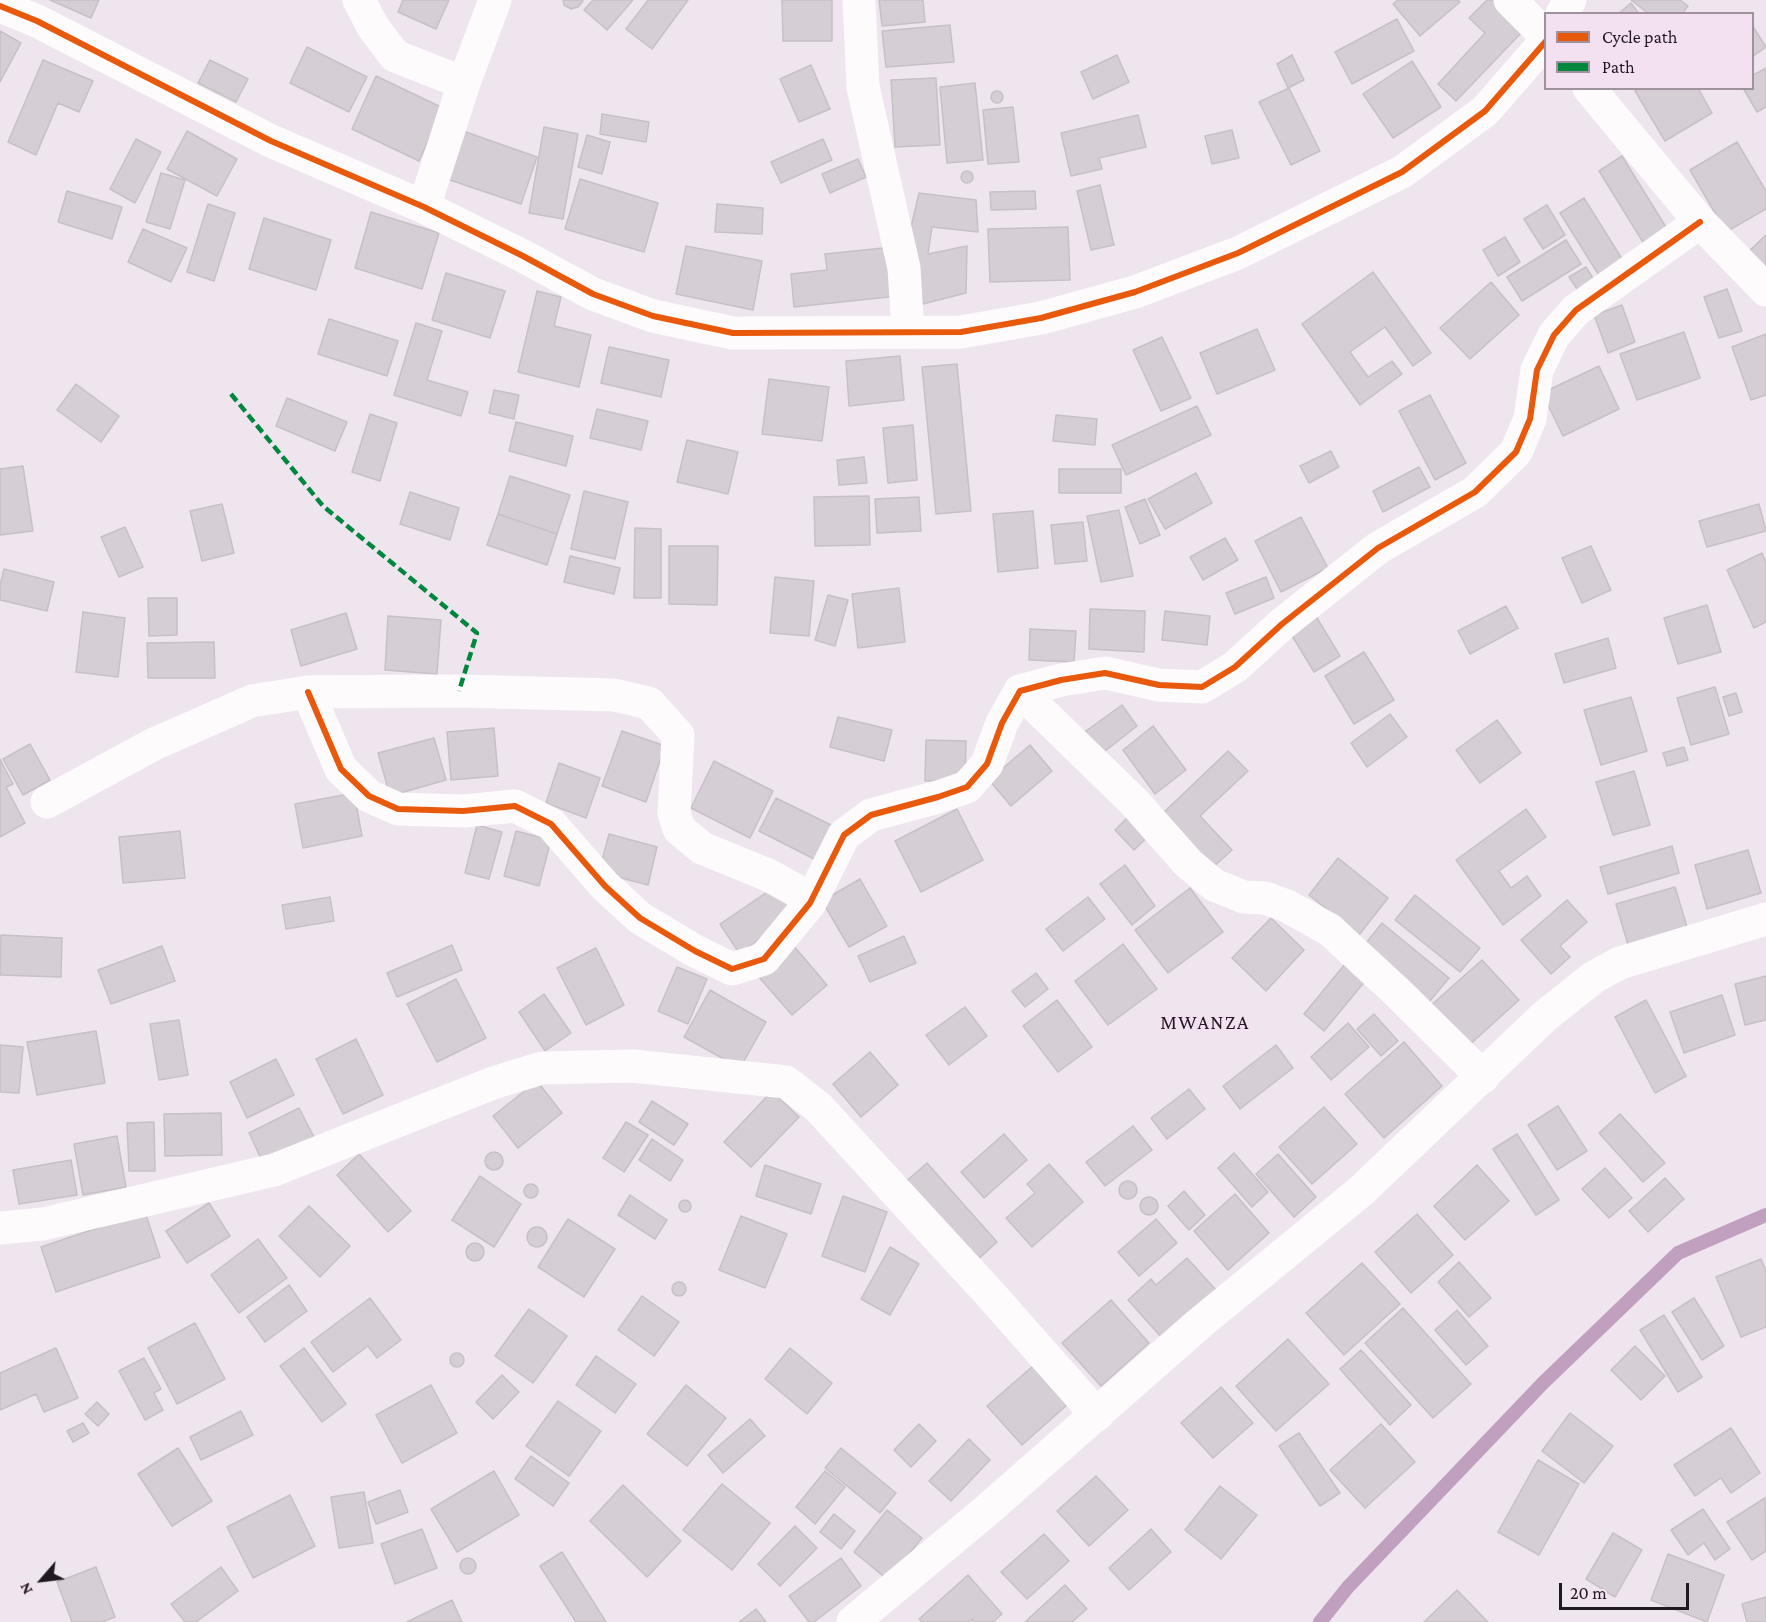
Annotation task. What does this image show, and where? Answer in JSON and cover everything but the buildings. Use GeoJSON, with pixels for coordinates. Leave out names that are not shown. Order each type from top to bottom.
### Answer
{"type":"FeatureCollection","features":[{"type":"Feature","properties":{"kind":"street"},"geometry":{"type":"LineString","coordinates":[[359,0],[373,27],[395,56],[464,83]]}},
{"type":"Feature","properties":{"kind":"street"},"geometry":{"type":"LineString","coordinates":[[424,207],[464,83],[495,0]]}},
{"type":"Feature","properties":{"kind":"street"},"geometry":{"type":"LineString","coordinates":[[859,0],[863,87],[904,268],[908,332]]}},
{"type":"Feature","properties":{"kind":"street"},"geometry":{"type":"LineString","coordinates":[[1510,0],[1544,35]]}},
{"type":"Feature","properties":{"kind":"street"},"geometry":{"type":"LineString","coordinates":[[0,6],[48,27],[271,141],[424,207],[593,294],[652,316],[733,333],[961,332],[1041,318],[1136,292],[1238,253],[1402,172],[1485,111],[1544,42]]}},
{"type":"Feature","properties":{"kind":"street"},"geometry":{"type":"LineString","coordinates":[[1591,90],[1700,222],[1766,290]]}},
{"type":"Feature","properties":{"kind":"street"},"geometry":{"type":"LineString","coordinates":[[308,692],[341,768],[369,796],[398,809],[463,811],[515,807],[550,824],[605,886],[640,918],[695,951],[732,969],[764,959],[810,903],[844,835],[870,815],[967,787],[987,764],[1002,723],[1020,691],[1061,680],[1105,673],[1159,685],[1202,687],[1235,667],[1281,624],[1377,548],[1475,492],[1516,452],[1530,418],[1537,370],[1554,335],[1576,310],[1700,222]]}},
{"type":"Feature","properties":{"kind":"street"},"geometry":{"type":"LineString","coordinates":[[47,802],[154,744],[252,701],[308,692],[459,691],[614,695],[649,703],[678,735],[674,813],[680,829],[702,848],[768,875],[799,892],[810,903]]}},
{"type":"Feature","properties":{"kind":"street"},"geometry":{"type":"LineString","coordinates":[[1020,691],[1135,803],[1188,864],[1214,885],[1244,897],[1265,898],[1287,906],[1330,930],[1397,992],[1482,1077]]}},
{"type":"Feature","properties":{"kind":"street"},"geometry":{"type":"LineString","coordinates":[[854,1622],[977,1519],[1200,1323],[1361,1191],[1545,1016],[1594,977],[1620,963],[1766,919]]}},
{"type":"Feature","properties":{"kind":"street"},"geometry":{"type":"LineString","coordinates":[[0,1228],[43,1224],[274,1170],[493,1083],[542,1068],[633,1066],[786,1082],[818,1107],[990,1294],[1097,1415]]}},
{"type":"Feature","properties":{"kind":"waterway"},"geometry":{"type":"LineString","coordinates":[[1320,1622],[1348,1587],[1543,1383],[1678,1253],[1766,1215]]}},
{"type":"Feature","properties":{"kind":"marked path"},"geometry":{"type":"LineString","coordinates":[[231,394],[323,506],[477,633],[459,691]]}},
{"type":"Feature","properties":{"kind":"cycle path"},"geometry":{"type":"LineString","coordinates":[[0,6],[37,21],[271,141],[424,207],[593,294],[653,316],[733,333],[961,332],[1041,318],[1135,292],[1238,253],[1402,172],[1485,111],[1544,43]]}},
{"type":"Feature","properties":{"kind":"cycle path"},"geometry":{"type":"LineString","coordinates":[[308,692],[341,769],[369,796],[398,809],[463,811],[515,806],[551,824],[605,886],[640,918],[695,951],[732,969],[764,959],[810,903],[844,835],[871,815],[967,787],[987,764],[1002,723],[1020,691],[1061,680],[1105,673],[1159,685],[1202,687],[1235,667],[1282,624],[1378,548],[1475,492],[1516,452],[1530,419],[1537,370],[1554,335],[1576,310],[1700,222]]}},
{"type":"Feature","properties":{"kind":"district","name":"MWANZA"},"geometry":{"type":"Point","coordinates":[1205,1023]}}]}
